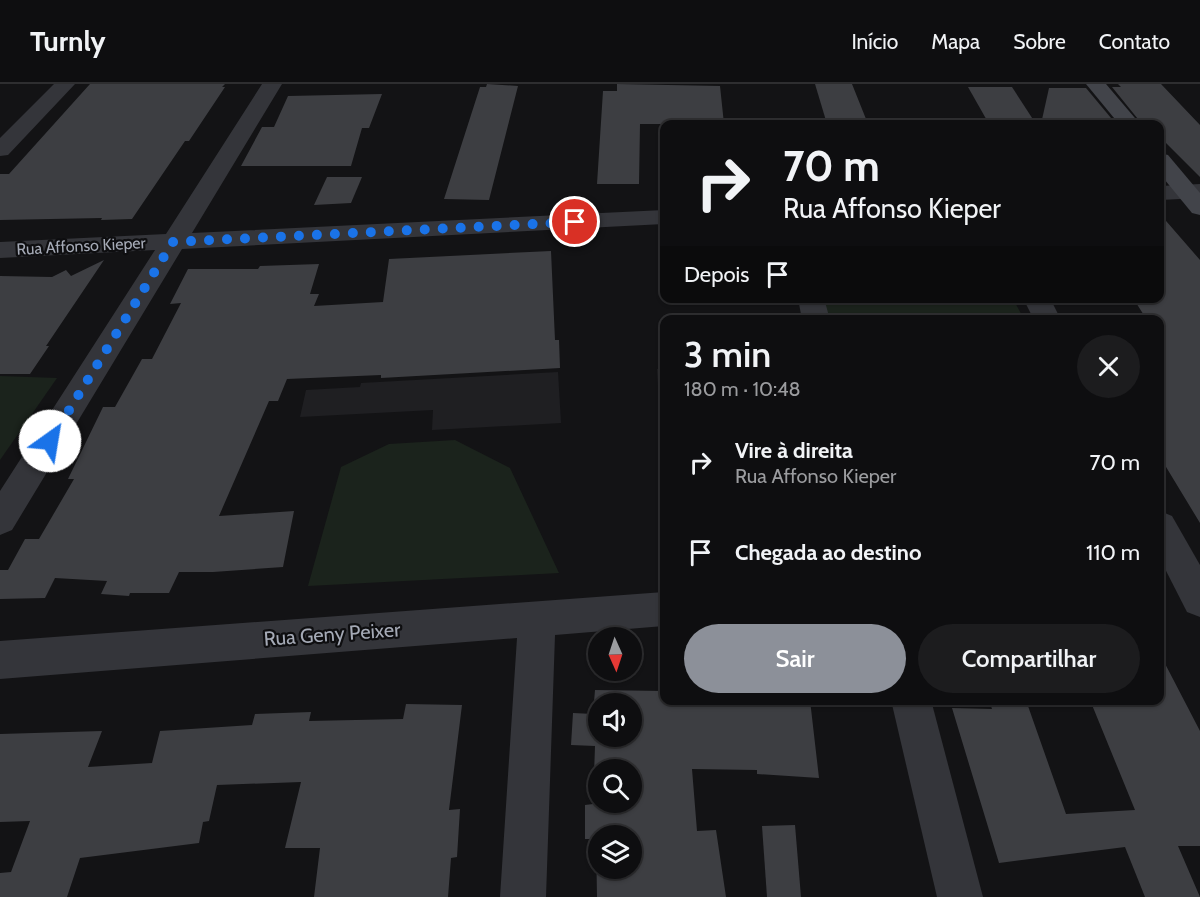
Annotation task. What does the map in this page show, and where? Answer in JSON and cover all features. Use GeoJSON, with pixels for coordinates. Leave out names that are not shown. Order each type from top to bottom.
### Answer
{"type":"FeatureCollection","features":[{"type":"Feature","properties":{"kind":"street"},"geometry":{"type":"LineString","coordinates":[[0,150],[65,84]]}},
{"type":"Feature","properties":{"kind":"street"},"geometry":{"type":"LineString","coordinates":[[0,520],[272,84]]}},
{"type":"Feature","properties":{"kind":"street"},"geometry":{"type":"LineString","coordinates":[[1096,84],[1127,120]]}},
{"type":"Feature","properties":{"kind":"street"},"geometry":{"type":"LineString","coordinates":[[1164,164],[1196,197]]}},
{"type":"Feature","properties":{"kind":"street"},"geometry":{"type":"LineString","coordinates":[[1164,194],[1196,197]]}},
{"type":"Feature","properties":{"kind":"street","name":"Rua Affonso Kieper"},"geometry":{"type":"LineString","coordinates":[[0,250],[660,218]]}},
{"type":"Feature","properties":{"kind":"street"},"geometry":{"type":"LineString","coordinates":[[1164,534],[1186,578]]}},
{"type":"Feature","properties":{"kind":"street","name":"Rua Geny Peixer"},"geometry":{"type":"LineString","coordinates":[[0,660],[660,609]]}},
{"type":"Feature","properties":{"kind":"street"},"geometry":{"type":"LineString","coordinates":[[523,897],[537,619]]}},
{"type":"Feature","properties":{"kind":"street"},"geometry":{"type":"LineString","coordinates":[[912,705],[960,897]]}},
{"type":"Feature","properties":{"kind":"shaded area"},"geometry":{"type":"Polygon","coordinates":[[[814,303],[1015,303],[1022,315],[817,315],[814,303]]]}},
{"type":"Feature","properties":{"kind":"shaded area"},"geometry":{"type":"Polygon","coordinates":[[[657,369],[660,369],[660,419],[657,369]]]}},
{"type":"Feature","properties":{"kind":"shaded area"},"geometry":{"type":"Polygon","coordinates":[[[558,372],[561,423],[432,430],[433,410],[300,417],[306,390],[360,387],[361,383],[558,372]]]}},
{"type":"Feature","properties":{"kind":"shaded area"},"geometry":{"type":"Polygon","coordinates":[[[0,376],[57,378],[0,460],[0,376]]]}},
{"type":"Feature","properties":{"kind":"shaded area"},"geometry":{"type":"Polygon","coordinates":[[[455,440],[510,468],[559,573],[308,586],[341,467],[389,444],[455,440]]]}},
{"type":"Feature","properties":{"kind":"building"},"geometry":{"type":"Polygon","coordinates":[[[90,84],[225,84],[222,87],[225,87],[132,219],[0,220],[0,174],[9,174],[90,84]]]}},
{"type":"Feature","properties":{"kind":"building"},"geometry":{"type":"Polygon","coordinates":[[[487,84],[518,86],[489,200],[444,199],[480,87],[486,87],[487,84]]]}},
{"type":"Feature","properties":{"kind":"building"},"geometry":{"type":"Polygon","coordinates":[[[617,84],[720,86],[724,120],[660,120],[660,124],[640,124],[639,184],[597,184],[603,91],[617,91],[617,84]]]}},
{"type":"Feature","properties":{"kind":"building"},"geometry":{"type":"Polygon","coordinates":[[[815,84],[852,84],[866,120],[826,120],[815,84]]]}},
{"type":"Feature","properties":{"kind":"building"},"geometry":{"type":"Polygon","coordinates":[[[1118,84],[1161,84],[1200,125],[1200,177],[1164,141],[1164,120],[1139,120],[1112,87],[1121,87],[1118,84]]]}},
{"type":"Feature","properties":{"kind":"building"},"geometry":{"type":"Polygon","coordinates":[[[968,87],[1012,87],[1033,120],[987,120],[968,87]]]}},
{"type":"Feature","properties":{"kind":"building"},"geometry":{"type":"Polygon","coordinates":[[[1049,88],[1086,88],[1113,120],[1042,120],[1049,88]]]}},
{"type":"Feature","properties":{"kind":"building"},"geometry":{"type":"Polygon","coordinates":[[[382,94],[369,128],[362,128],[351,166],[241,166],[262,127],[274,127],[288,96],[382,94]]]}},
{"type":"Feature","properties":{"kind":"building"},"geometry":{"type":"Polygon","coordinates":[[[327,177],[362,177],[351,203],[314,205],[327,177]]]}},
{"type":"Feature","properties":{"kind":"building"},"geometry":{"type":"Polygon","coordinates":[[[1164,219],[1200,260],[1200,523],[1164,464],[1164,315],[1144,315],[1136,303],[1164,303],[1164,219]]]}},
{"type":"Feature","properties":{"kind":"building"},"geometry":{"type":"Polygon","coordinates":[[[551,251],[555,340],[559,340],[560,368],[381,378],[381,375],[287,379],[278,401],[269,401],[219,516],[294,511],[283,567],[179,572],[169,593],[130,593],[129,596],[101,594],[107,581],[55,578],[45,598],[0,599],[0,570],[8,570],[25,539],[39,539],[74,479],[68,479],[103,407],[115,407],[142,359],[152,359],[181,303],[170,304],[188,269],[258,269],[260,266],[319,264],[310,294],[319,294],[314,306],[383,302],[389,259],[551,251]]]}},
{"type":"Feature","properties":{"kind":"building"},"geometry":{"type":"Polygon","coordinates":[[[104,260],[46,346],[49,346],[30,374],[0,374],[0,276],[52,277],[66,270],[71,276],[104,260]]]}},
{"type":"Feature","properties":{"kind":"building"},"geometry":{"type":"Polygon","coordinates":[[[1164,662],[1200,731],[1200,846],[1178,846],[1200,897],[1145,897],[1125,847],[999,863],[952,708],[992,709],[991,706],[1028,706],[1066,814],[1135,810],[1092,705],[1164,705],[1164,662]]]}},
{"type":"Feature","properties":{"kind":"building"},"geometry":{"type":"Polygon","coordinates":[[[595,690],[660,691],[660,705],[811,705],[819,778],[757,774],[757,770],[692,769],[697,831],[716,830],[726,897],[597,897],[597,879],[642,879],[642,825],[588,825],[588,839],[585,839],[585,805],[588,805],[588,813],[642,813],[642,759],[595,759],[595,747],[642,747],[642,693],[595,693],[595,690]]]}},
{"type":"Feature","properties":{"kind":"building"},"geometry":{"type":"Polygon","coordinates":[[[406,704],[462,705],[449,810],[460,809],[457,857],[451,858],[448,897],[314,897],[320,848],[285,848],[301,782],[217,785],[209,821],[203,822],[199,843],[80,858],[67,897],[0,897],[0,873],[11,872],[30,821],[0,822],[0,734],[102,731],[88,767],[152,763],[160,731],[252,725],[255,714],[311,712],[309,721],[403,719],[406,704]]]}},
{"type":"Feature","properties":{"kind":"building"},"geometry":{"type":"Polygon","coordinates":[[[573,713],[588,714],[588,746],[571,745],[573,713]]]}},
{"type":"Feature","properties":{"kind":"building"},"geometry":{"type":"Polygon","coordinates":[[[795,825],[801,897],[767,897],[762,826],[795,825]]]}},
{"type":"Feature","properties":{"kind":"route"},"geometry":{"type":"LineString","coordinates":[[50,441],[173,242],[575,222]]}}]}
